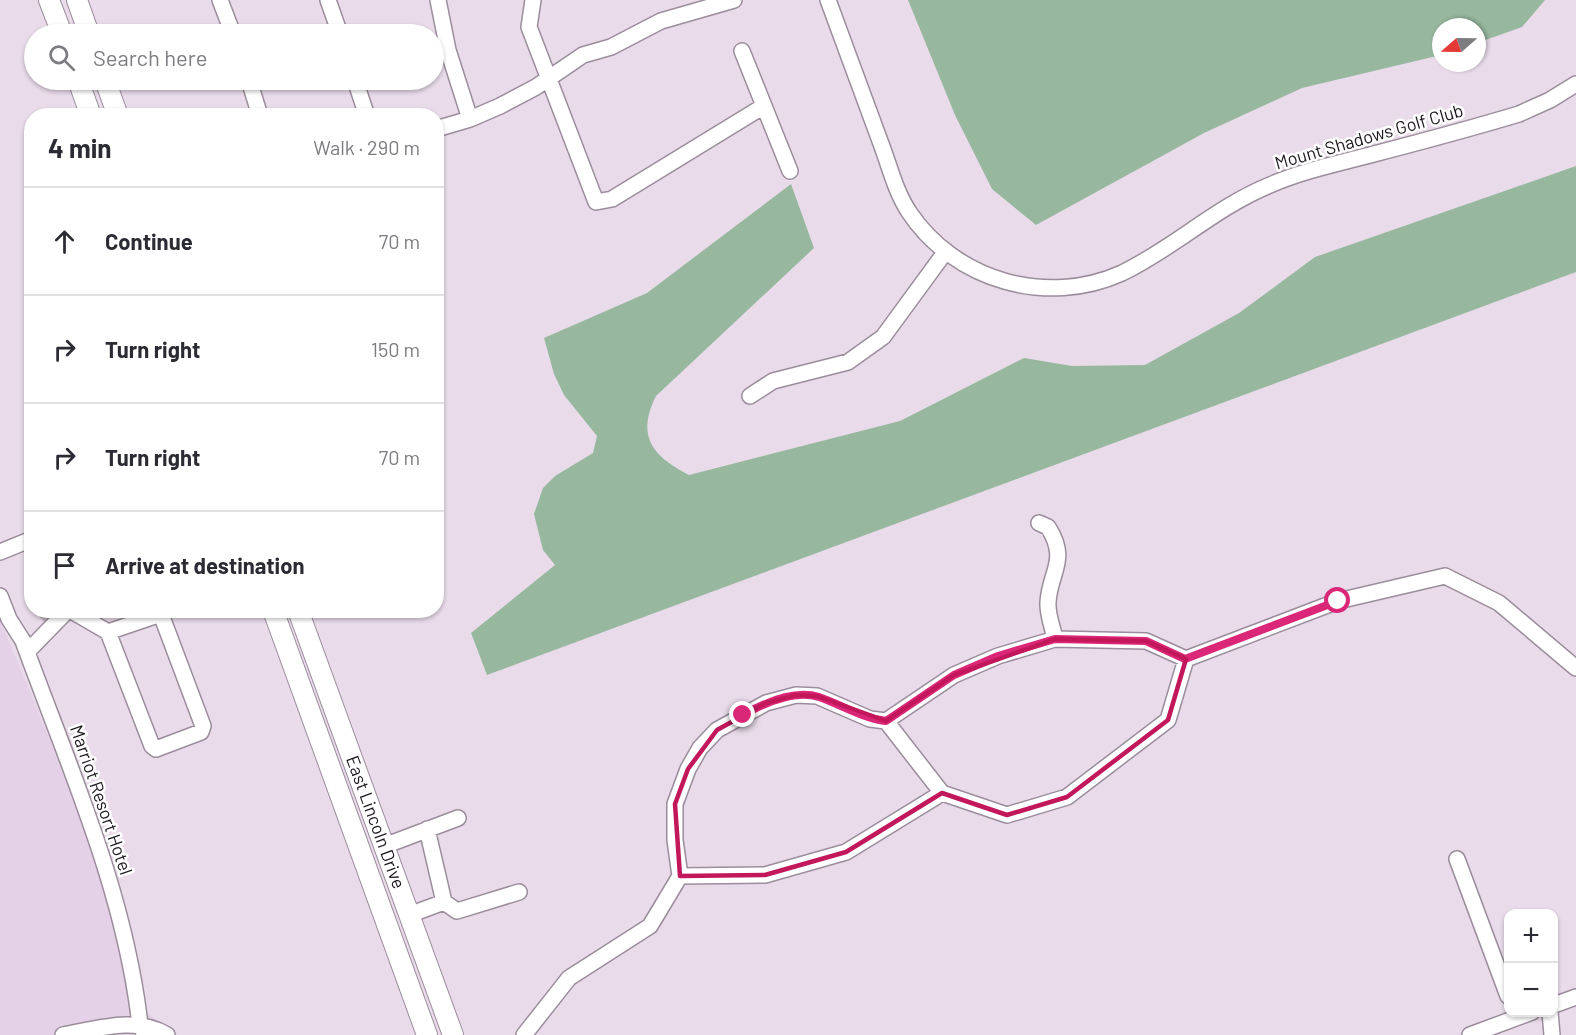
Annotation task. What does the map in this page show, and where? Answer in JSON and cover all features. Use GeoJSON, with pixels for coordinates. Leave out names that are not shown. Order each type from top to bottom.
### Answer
{"type":"FeatureCollection","features":[{"type":"Feature","properties":{"kind":"main road"},"geometry":{"type":"LineString","coordinates":[[49,0],[58,24]]}},
{"type":"Feature","properties":{"kind":"main road"},"geometry":{"type":"LineString","coordinates":[[76,0],[85,24]]}},
{"type":"Feature","properties":{"kind":"main road"},"geometry":{"type":"LineString","coordinates":[[82,90],[89,108]]}},
{"type":"Feature","properties":{"kind":"main road"},"geometry":{"type":"LineString","coordinates":[[109,90],[115,108]]}},
{"type":"Feature","properties":{"kind":"main road","name":"East Lincoln Drive"},"geometry":{"type":"LineString","coordinates":[[276,618],[428,1035]]}},
{"type":"Feature","properties":{"kind":"main road","name":"East Lincoln Drive"},"geometry":{"type":"LineString","coordinates":[[301,618],[453,1035]]}},
{"type":"Feature","properties":{"kind":"main road"},"geometry":{"type":"LineString","coordinates":[[343,807],[367,798]]}},
{"type":"Feature","properties":{"kind":"street"},"geometry":{"type":"LineString","coordinates":[[220,0],[229,24]]}},
{"type":"Feature","properties":{"kind":"street"},"geometry":{"type":"LineString","coordinates":[[328,0],[336,24]]}},
{"type":"Feature","properties":{"kind":"street"},"geometry":{"type":"LineString","coordinates":[[438,0],[443,24]]}},
{"type":"Feature","properties":{"kind":"street"},"geometry":{"type":"LineString","coordinates":[[533,0],[529,27],[596,202],[612,199],[764,106]]}},
{"type":"Feature","properties":{"kind":"street"},"geometry":{"type":"LineString","coordinates":[[444,127],[470,119],[548,78],[583,55],[611,47],[661,21],[734,0]]}},
{"type":"Feature","properties":{"kind":"street","name":"Mount Shadows Golf Club"},"geometry":{"type":"LineString","coordinates":[[828,0],[900,195],[920,227],[946,251],[990,276],[1017,285],[1041,289],[1081,287],[1121,273],[1148,258],[1228,205],[1270,185],[1310,170],[1519,114],[1550,100],[1576,84]]}},
{"type":"Feature","properties":{"kind":"street"},"geometry":{"type":"LineString","coordinates":[[444,30],[470,119]]}},
{"type":"Feature","properties":{"kind":"street"},"geometry":{"type":"LineString","coordinates":[[742,51],[790,171]]}},
{"type":"Feature","properties":{"kind":"street"},"geometry":{"type":"LineString","coordinates":[[252,90],[258,108]]}},
{"type":"Feature","properties":{"kind":"street"},"geometry":{"type":"LineString","coordinates":[[358,90],[364,108]]}},
{"type":"Feature","properties":{"kind":"street"},"geometry":{"type":"LineString","coordinates":[[750,396],[772,381],[848,362],[883,337],[946,251]]}},
{"type":"Feature","properties":{"kind":"street"},"geometry":{"type":"LineString","coordinates":[[1039,523],[1048,527],[1057,550],[1058,566],[1047,606],[1055,639]]}},
{"type":"Feature","properties":{"kind":"street"},"geometry":{"type":"LineString","coordinates":[[0,552],[24,542]]}},
{"type":"Feature","properties":{"kind":"street"},"geometry":{"type":"LineString","coordinates":[[524,1035],[569,978],[650,926],[680,876],[675,840],[675,804],[688,769],[700,748],[717,730],[765,703],[796,695],[817,696],[870,719],[886,721],[954,675],[998,656],[1055,639],[1146,641],[1185,659],[1338,601],[1445,576],[1499,603],[1576,668]]}},
{"type":"Feature","properties":{"kind":"street","name":"Marriot Resort Hotel"},"geometry":{"type":"LineString","coordinates":[[0,596],[25,646],[92,828],[122,930],[142,1030]]}},
{"type":"Feature","properties":{"kind":"street"},"geometry":{"type":"LineString","coordinates":[[25,646],[53,618]]}},
{"type":"Feature","properties":{"kind":"street"},"geometry":{"type":"LineString","coordinates":[[25,646],[53,618]]}},
{"type":"Feature","properties":{"kind":"street"},"geometry":{"type":"LineString","coordinates":[[71,618],[108,632],[149,618]]}},
{"type":"Feature","properties":{"kind":"street"},"geometry":{"type":"LineString","coordinates":[[108,632],[152,746],[156,749],[201,732],[203,726],[162,618]]}},
{"type":"Feature","properties":{"kind":"street"},"geometry":{"type":"LineString","coordinates":[[886,721],[942,793],[1007,815],[1067,797],[1168,720],[1185,659]]}},
{"type":"Feature","properties":{"kind":"street"},"geometry":{"type":"LineString","coordinates":[[680,876],[765,875],[846,852],[942,793]]}},
{"type":"Feature","properties":{"kind":"street"},"geometry":{"type":"LineString","coordinates":[[384,846],[458,818]]}},
{"type":"Feature","properties":{"kind":"street"},"geometry":{"type":"LineString","coordinates":[[427,829],[444,902],[457,911],[519,892]]}},
{"type":"Feature","properties":{"kind":"street"},"geometry":{"type":"LineString","coordinates":[[1457,859],[1504,983]]}},
{"type":"Feature","properties":{"kind":"street"},"geometry":{"type":"LineString","coordinates":[[409,915],[444,902]]}},
{"type":"Feature","properties":{"kind":"street"},"geometry":{"type":"LineString","coordinates":[[1558,1004],[1576,997]]}},
{"type":"Feature","properties":{"kind":"street"},"geometry":{"type":"LineString","coordinates":[[1470,1035],[1511,1017]]}},
{"type":"Feature","properties":{"kind":"street"},"geometry":{"type":"LineString","coordinates":[[1550,1017],[1552,1035]]}},
{"type":"Feature","properties":{"kind":"street"},"geometry":{"type":"LineString","coordinates":[[63,1035],[119,1025],[167,1035]]}},
{"type":"Feature","properties":{"kind":"highlighted area"},"geometry":{"type":"Polygon","coordinates":[[[1055,639],[1146,641],[1186,659],[1168,720],[1067,797],[1007,815],[942,793],[846,852],[765,875],[680,876],[675,804],[688,769],[717,730],[766,703],[796,695],[817,696],[886,721],[954,675],[1055,639]]]}},
{"type":"Feature","properties":{"kind":"shaded area"},"geometry":{"type":"Polygon","coordinates":[[[0,620],[65,776],[97,864],[130,1000],[177,1035],[0,1035],[0,620]]]}},
{"type":"Feature","properties":{"kind":"green space"},"geometry":{"type":"Polygon","coordinates":[[[908,0],[1545,0],[1522,27],[1486,40],[1486,18],[1432,18],[1432,57],[1302,88],[1204,133],[1036,225],[992,189],[955,115],[908,0]]]}},
{"type":"Feature","properties":{"kind":"green space"},"geometry":{"type":"Polygon","coordinates":[[[1576,166],[1576,272],[487,675],[471,633],[555,565],[543,550],[534,514],[543,488],[555,476],[593,453],[597,436],[564,395],[554,374],[544,338],[647,293],[791,184],[814,248],[656,396],[650,410],[648,434],[651,443],[665,460],[689,475],[900,421],[1024,358],[1072,366],[1145,365],[1239,313],[1315,257],[1576,166]]]}},
{"type":"Feature","properties":{"kind":"tunnel"},"geometry":{"type":"LineString","coordinates":[[45,622],[49,618]]}},
{"type":"Feature","properties":{"kind":"route"},"geometry":{"type":"LineString","coordinates":[[743,715],[765,703],[796,695],[817,696],[870,719],[886,721],[954,675],[998,656],[1034,644],[1055,639],[1146,641],[1185,659],[1338,601]]}}]}
